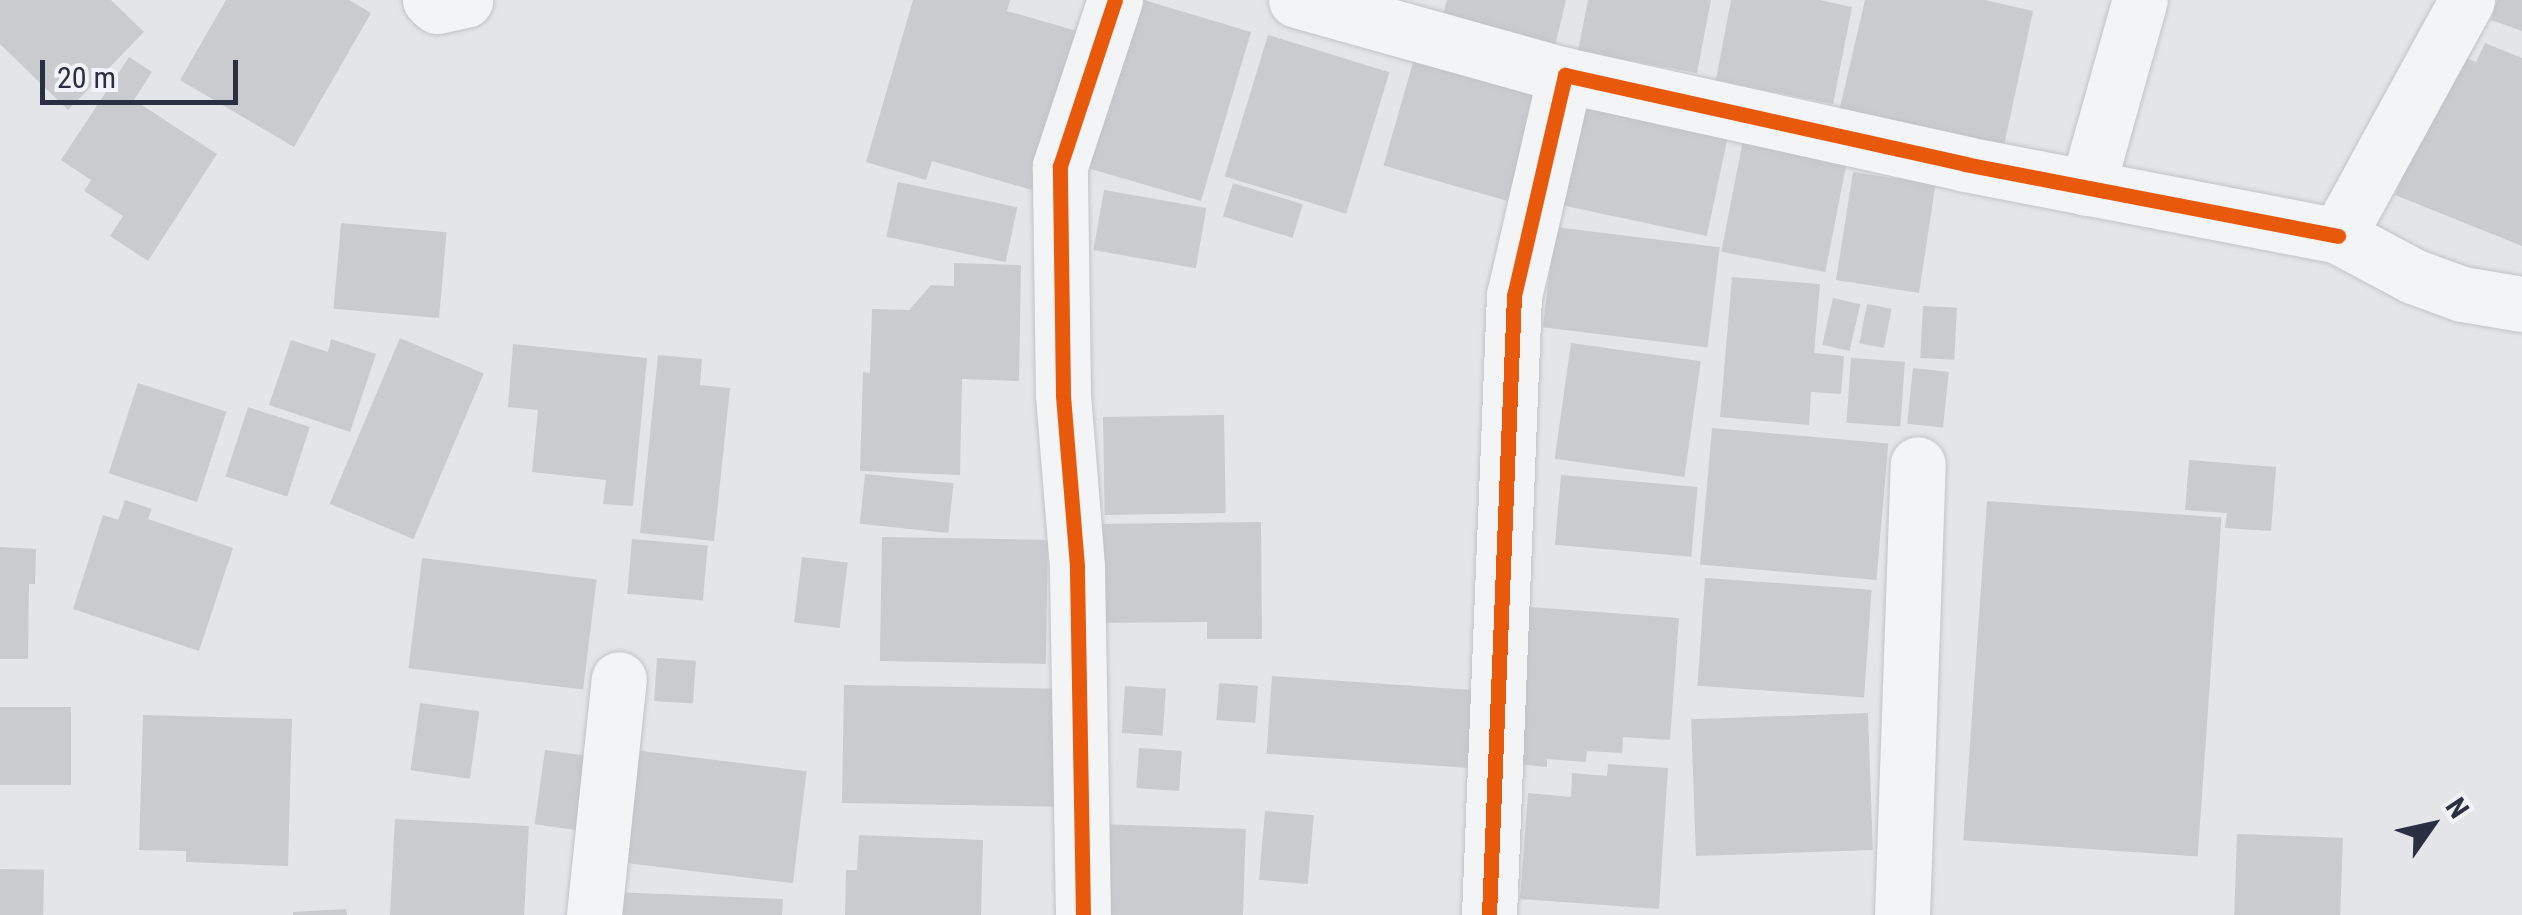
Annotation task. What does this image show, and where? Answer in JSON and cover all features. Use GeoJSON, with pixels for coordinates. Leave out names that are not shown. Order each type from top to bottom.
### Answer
{"type":"FeatureCollection","features":[{"type":"Feature","properties":{"kind":"street"},"geometry":{"type":"LineString","coordinates":[[430,0],[436,6],[465,0]]}},
{"type":"Feature","properties":{"kind":"street"},"geometry":{"type":"LineString","coordinates":[[1083,915],[1077,566],[1063,394],[1060,166],[1115,0]]}},
{"type":"Feature","properties":{"kind":"street"},"geometry":{"type":"LineString","coordinates":[[1296,0],[1565,76],[2086,188],[2338,236],[2413,276],[2462,294],[2522,304]]}},
{"type":"Feature","properties":{"kind":"street"},"geometry":{"type":"LineString","coordinates":[[2086,188],[2140,0]]}},
{"type":"Feature","properties":{"kind":"street"},"geometry":{"type":"LineString","coordinates":[[2338,236],[2467,0]]}},
{"type":"Feature","properties":{"kind":"street"},"geometry":{"type":"LineString","coordinates":[[1489,915],[1514,296],[1565,76]]}},
{"type":"Feature","properties":{"kind":"street"},"geometry":{"type":"LineString","coordinates":[[1902,915],[1918,464]]}},
{"type":"Feature","properties":{"kind":"street"},"geometry":{"type":"LineString","coordinates":[[594,915],[618,679]]}},
{"type":"Feature","properties":{"kind":"building"},"geometry":{"type":"Polygon","coordinates":[[[0,0],[111,0],[144,32],[68,110],[0,44],[0,0]]]}},
{"type":"Feature","properties":{"kind":"building"},"geometry":{"type":"Polygon","coordinates":[[[226,0],[349,0],[371,13],[294,147],[180,80],[226,0]]]}},
{"type":"Feature","properties":{"kind":"building"},"geometry":{"type":"Polygon","coordinates":[[[913,0],[1010,0],[1007,11],[1077,31],[1032,190],[932,161],[926,180],[866,162],[913,0]]]}},
{"type":"Feature","properties":{"kind":"building"},"geometry":{"type":"Polygon","coordinates":[[[1118,0],[1144,0],[1251,32],[1201,201],[1070,163],[1118,0]]]}},
{"type":"Feature","properties":{"kind":"building"},"geometry":{"type":"Polygon","coordinates":[[[1447,0],[1566,0],[1554,50],[1441,23],[1447,0]]]}},
{"type":"Feature","properties":{"kind":"building"},"geometry":{"type":"Polygon","coordinates":[[[1588,0],[1711,0],[1697,73],[1578,51],[1588,0]]]}},
{"type":"Feature","properties":{"kind":"building"},"geometry":{"type":"Polygon","coordinates":[[[1731,0],[1819,0],[1852,7],[1833,104],[1716,80],[1731,0]]]}},
{"type":"Feature","properties":{"kind":"building"},"geometry":{"type":"Polygon","coordinates":[[[1865,0],[1985,0],[2033,11],[2003,150],[1839,112],[1865,0]]]}},
{"type":"Feature","properties":{"kind":"building"},"geometry":{"type":"Polygon","coordinates":[[[2497,0],[2522,0],[2522,31],[2491,20],[2497,0]]]}},
{"type":"Feature","properties":{"kind":"building"},"geometry":{"type":"Polygon","coordinates":[[[1268,35],[1389,72],[1346,214],[1225,177],[1268,35]]]}},
{"type":"Feature","properties":{"kind":"building"},"geometry":{"type":"Polygon","coordinates":[[[2485,43],[2522,58],[2522,246],[2395,195],[2453,52],[2476,62],[2485,43]]]}},
{"type":"Feature","properties":{"kind":"building"},"geometry":{"type":"Polygon","coordinates":[[[1416,52],[1540,88],[1507,201],[1383,165],[1416,52]]]}},
{"type":"Feature","properties":{"kind":"building"},"geometry":{"type":"Polygon","coordinates":[[[129,57],[152,72],[134,100],[217,154],[148,261],[110,236],[123,216],[84,191],[91,180],[61,160],[129,57]]]}},
{"type":"Feature","properties":{"kind":"building"},"geometry":{"type":"Polygon","coordinates":[[[1573,91],[1730,124],[1707,236],[1549,203],[1573,91]]]}},
{"type":"Feature","properties":{"kind":"building"},"geometry":{"type":"Polygon","coordinates":[[[1744,135],[1848,155],[1825,272],[1721,252],[1744,135]]]}},
{"type":"Feature","properties":{"kind":"building"},"geometry":{"type":"Polygon","coordinates":[[[1901,169],[1937,175],[1919,293],[1836,280],[1853,172],[1899,179],[1901,169]]]}},
{"type":"Feature","properties":{"kind":"building"},"geometry":{"type":"Polygon","coordinates":[[[898,182],[1017,207],[1006,262],[886,237],[898,182]]]}},
{"type":"Feature","properties":{"kind":"building"},"geometry":{"type":"Polygon","coordinates":[[[1233,183],[1303,204],[1293,238],[1223,216],[1233,183]]]}},
{"type":"Feature","properties":{"kind":"building"},"geometry":{"type":"Polygon","coordinates":[[[1104,190],[1206,208],[1196,268],[1093,250],[1104,190]]]}},
{"type":"Feature","properties":{"kind":"building"},"geometry":{"type":"Polygon","coordinates":[[[341,223],[447,232],[439,318],[334,309],[341,223]]]}},
{"type":"Feature","properties":{"kind":"building"},"geometry":{"type":"Polygon","coordinates":[[[1555,227],[1720,247],[1707,347],[1543,327],[1555,227]]]}},
{"type":"Feature","properties":{"kind":"building"},"geometry":{"type":"Polygon","coordinates":[[[954,263],[1021,265],[1019,381],[962,379],[960,475],[860,471],[863,372],[870,373],[872,309],[909,310],[931,285],[954,286],[954,263]]]}},
{"type":"Feature","properties":{"kind":"building"},"geometry":{"type":"Polygon","coordinates":[[[1732,277],[1820,284],[1814,353],[1844,356],[1841,394],[1811,392],[1809,425],[1720,417],[1732,277]]]}},
{"type":"Feature","properties":{"kind":"building"},"geometry":{"type":"Polygon","coordinates":[[[1833,298],[1860,304],[1849,351],[1822,345],[1833,298]]]}},
{"type":"Feature","properties":{"kind":"building"},"geometry":{"type":"Polygon","coordinates":[[[1867,304],[1892,309],[1884,348],[1859,343],[1867,304]]]}},
{"type":"Feature","properties":{"kind":"building"},"geometry":{"type":"Polygon","coordinates":[[[1923,306],[1957,308],[1954,360],[1920,358],[1923,306]]]}},
{"type":"Feature","properties":{"kind":"building"},"geometry":{"type":"Polygon","coordinates":[[[400,338],[484,374],[413,539],[330,504],[400,338]]]}},
{"type":"Feature","properties":{"kind":"building"},"geometry":{"type":"Polygon","coordinates":[[[331,339],[376,354],[350,432],[269,405],[291,340],[328,352],[331,339]]]}},
{"type":"Feature","properties":{"kind":"building"},"geometry":{"type":"Polygon","coordinates":[[[1571,343],[1701,361],[1684,477],[1555,459],[1571,343]]]}},
{"type":"Feature","properties":{"kind":"building"},"geometry":{"type":"Polygon","coordinates":[[[513,344],[647,358],[633,506],[603,504],[606,480],[532,472],[538,410],[508,407],[513,344]]]}},
{"type":"Feature","properties":{"kind":"building"},"geometry":{"type":"Polygon","coordinates":[[[658,355],[702,359],[700,385],[730,388],[714,541],[640,533],[658,355]]]}},
{"type":"Feature","properties":{"kind":"building"},"geometry":{"type":"Polygon","coordinates":[[[1851,358],[1905,362],[1900,427],[1846,423],[1851,358]]]}},
{"type":"Feature","properties":{"kind":"building"},"geometry":{"type":"Polygon","coordinates":[[[1913,368],[1949,372],[1943,427],[1907,424],[1913,368]]]}},
{"type":"Feature","properties":{"kind":"building"},"geometry":{"type":"Polygon","coordinates":[[[138,383],[226,412],[197,502],[109,473],[138,383]]]}},
{"type":"Feature","properties":{"kind":"building"},"geometry":{"type":"Polygon","coordinates":[[[248,407],[310,427],[287,497],[225,476],[248,407]]]}},
{"type":"Feature","properties":{"kind":"building"},"geometry":{"type":"Polygon","coordinates":[[[1224,415],[1226,513],[1105,515],[1103,417],[1224,415]]]}},
{"type":"Feature","properties":{"kind":"building"},"geometry":{"type":"Polygon","coordinates":[[[1712,428],[1888,443],[1876,580],[1700,564],[1712,428]]]}},
{"type":"Feature","properties":{"kind":"building"},"geometry":{"type":"Polygon","coordinates":[[[2189,460],[2276,467],[2271,531],[2225,528],[2227,513],[2185,510],[2189,460]]]}},
{"type":"Feature","properties":{"kind":"building"},"geometry":{"type":"Polygon","coordinates":[[[865,474],[954,483],[948,533],[860,524],[865,474]]]}},
{"type":"Feature","properties":{"kind":"building"},"geometry":{"type":"Polygon","coordinates":[[[1561,475],[1697,487],[1691,557],[1555,545],[1561,475]]]}},
{"type":"Feature","properties":{"kind":"building"},"geometry":{"type":"Polygon","coordinates":[[[125,500],[152,509],[148,519],[233,548],[199,651],[73,609],[103,515],[118,520],[125,500]]]}},
{"type":"Feature","properties":{"kind":"building"},"geometry":{"type":"Polygon","coordinates":[[[1987,501],[2221,517],[2198,857],[1963,840],[1987,501]]]}},
{"type":"Feature","properties":{"kind":"building"},"geometry":{"type":"Polygon","coordinates":[[[1261,522],[1262,639],[1207,639],[1207,622],[1100,623],[1100,524],[1261,522]]]}},
{"type":"Feature","properties":{"kind":"building"},"geometry":{"type":"Polygon","coordinates":[[[882,537],[1048,540],[1046,664],[880,661],[882,537]]]}},
{"type":"Feature","properties":{"kind":"building"},"geometry":{"type":"Polygon","coordinates":[[[632,539],[708,546],[703,600],[627,594],[632,539]]]}},
{"type":"Feature","properties":{"kind":"building"},"geometry":{"type":"Polygon","coordinates":[[[0,547],[36,549],[35,584],[29,584],[28,659],[0,659],[0,547]]]}},
{"type":"Feature","properties":{"kind":"building"},"geometry":{"type":"Polygon","coordinates":[[[802,557],[848,563],[840,628],[794,623],[802,557]]]}},
{"type":"Feature","properties":{"kind":"building"},"geometry":{"type":"Polygon","coordinates":[[[422,558],[597,579],[583,690],[408,668],[422,558]]]}},
{"type":"Feature","properties":{"kind":"building"},"geometry":{"type":"Polygon","coordinates":[[[1705,578],[1872,590],[1864,697],[1697,686],[1705,578]]]}},
{"type":"Feature","properties":{"kind":"building"},"geometry":{"type":"Polygon","coordinates":[[[1518,606],[1679,618],[1670,740],[1623,737],[1622,753],[1587,751],[1586,762],[1547,759],[1547,767],[1508,763],[1518,606]]]}},
{"type":"Feature","properties":{"kind":"building"},"geometry":{"type":"Polygon","coordinates":[[[657,658],[696,661],[693,704],[654,701],[657,658]]]}},
{"type":"Feature","properties":{"kind":"building"},"geometry":{"type":"Polygon","coordinates":[[[1272,676],[1478,690],[1473,768],[1267,754],[1272,676]]]}},
{"type":"Feature","properties":{"kind":"building"},"geometry":{"type":"Polygon","coordinates":[[[1219,683],[1258,686],[1255,723],[1216,720],[1219,683]]]}},
{"type":"Feature","properties":{"kind":"building"},"geometry":{"type":"Polygon","coordinates":[[[844,685],[1060,689],[1058,807],[842,803],[844,685]]]}},
{"type":"Feature","properties":{"kind":"building"},"geometry":{"type":"Polygon","coordinates":[[[1125,686],[1166,689],[1163,736],[1122,733],[1125,686]]]}},
{"type":"Feature","properties":{"kind":"building"},"geometry":{"type":"Polygon","coordinates":[[[420,703],[479,711],[470,779],[411,770],[420,703]]]}},
{"type":"Feature","properties":{"kind":"building"},"geometry":{"type":"Polygon","coordinates":[[[0,707],[71,707],[71,785],[0,785],[0,707]]]}},
{"type":"Feature","properties":{"kind":"building"},"geometry":{"type":"Polygon","coordinates":[[[1868,713],[1873,850],[1696,856],[1691,719],[1868,713]]]}},
{"type":"Feature","properties":{"kind":"building"},"geometry":{"type":"Polygon","coordinates":[[[143,715],[292,719],[288,866],[186,862],[186,851],[139,850],[143,715]]]}},
{"type":"Feature","properties":{"kind":"building"},"geometry":{"type":"Polygon","coordinates":[[[1139,748],[1182,751],[1179,791],[1136,788],[1139,748]]]}},
{"type":"Feature","properties":{"kind":"building"},"geometry":{"type":"Polygon","coordinates":[[[545,750],[590,756],[579,831],[535,824],[545,750]]]}},
{"type":"Feature","properties":{"kind":"building"},"geometry":{"type":"Polygon","coordinates":[[[634,750],[807,771],[793,883],[620,862],[634,750]]]}},
{"type":"Feature","properties":{"kind":"building"},"geometry":{"type":"Polygon","coordinates":[[[1608,764],[1668,768],[1659,909],[1520,899],[1528,793],[1571,797],[1572,773],[1607,776],[1608,764]]]}},
{"type":"Feature","properties":{"kind":"building"},"geometry":{"type":"Polygon","coordinates":[[[1265,811],[1314,815],[1308,884],[1259,880],[1265,811]]]}},
{"type":"Feature","properties":{"kind":"building"},"geometry":{"type":"Polygon","coordinates":[[[395,819],[529,826],[524,915],[390,915],[395,819]]]}},
{"type":"Feature","properties":{"kind":"building"},"geometry":{"type":"Polygon","coordinates":[[[1100,824],[1246,829],[1243,915],[1097,915],[1100,824]]]}},
{"type":"Feature","properties":{"kind":"building"},"geometry":{"type":"Polygon","coordinates":[[[2237,834],[2343,838],[2340,915],[2234,915],[2237,834]]]}},
{"type":"Feature","properties":{"kind":"building"},"geometry":{"type":"Polygon","coordinates":[[[859,835],[983,840],[981,915],[845,915],[846,870],[857,870],[859,835]]]}},
{"type":"Feature","properties":{"kind":"building"},"geometry":{"type":"Polygon","coordinates":[[[0,869],[44,870],[43,915],[0,915],[0,869]]]}},
{"type":"Feature","properties":{"kind":"building"},"geometry":{"type":"Polygon","coordinates":[[[613,892],[783,899],[782,915],[612,915],[613,892]]]}},
{"type":"Feature","properties":{"kind":"building"},"geometry":{"type":"Polygon","coordinates":[[[346,909],[347,915],[293,915],[293,912],[346,909]]]}},
{"type":"Feature","properties":{"kind":"cycle path"},"geometry":{"type":"LineString","coordinates":[[1083,915],[1077,566],[1063,394],[1060,166],[1115,0]]}},
{"type":"Feature","properties":{"kind":"cycle path"},"geometry":{"type":"LineString","coordinates":[[1489,915],[1514,296],[1565,75],[1965,164],[2338,236]]}}]}
